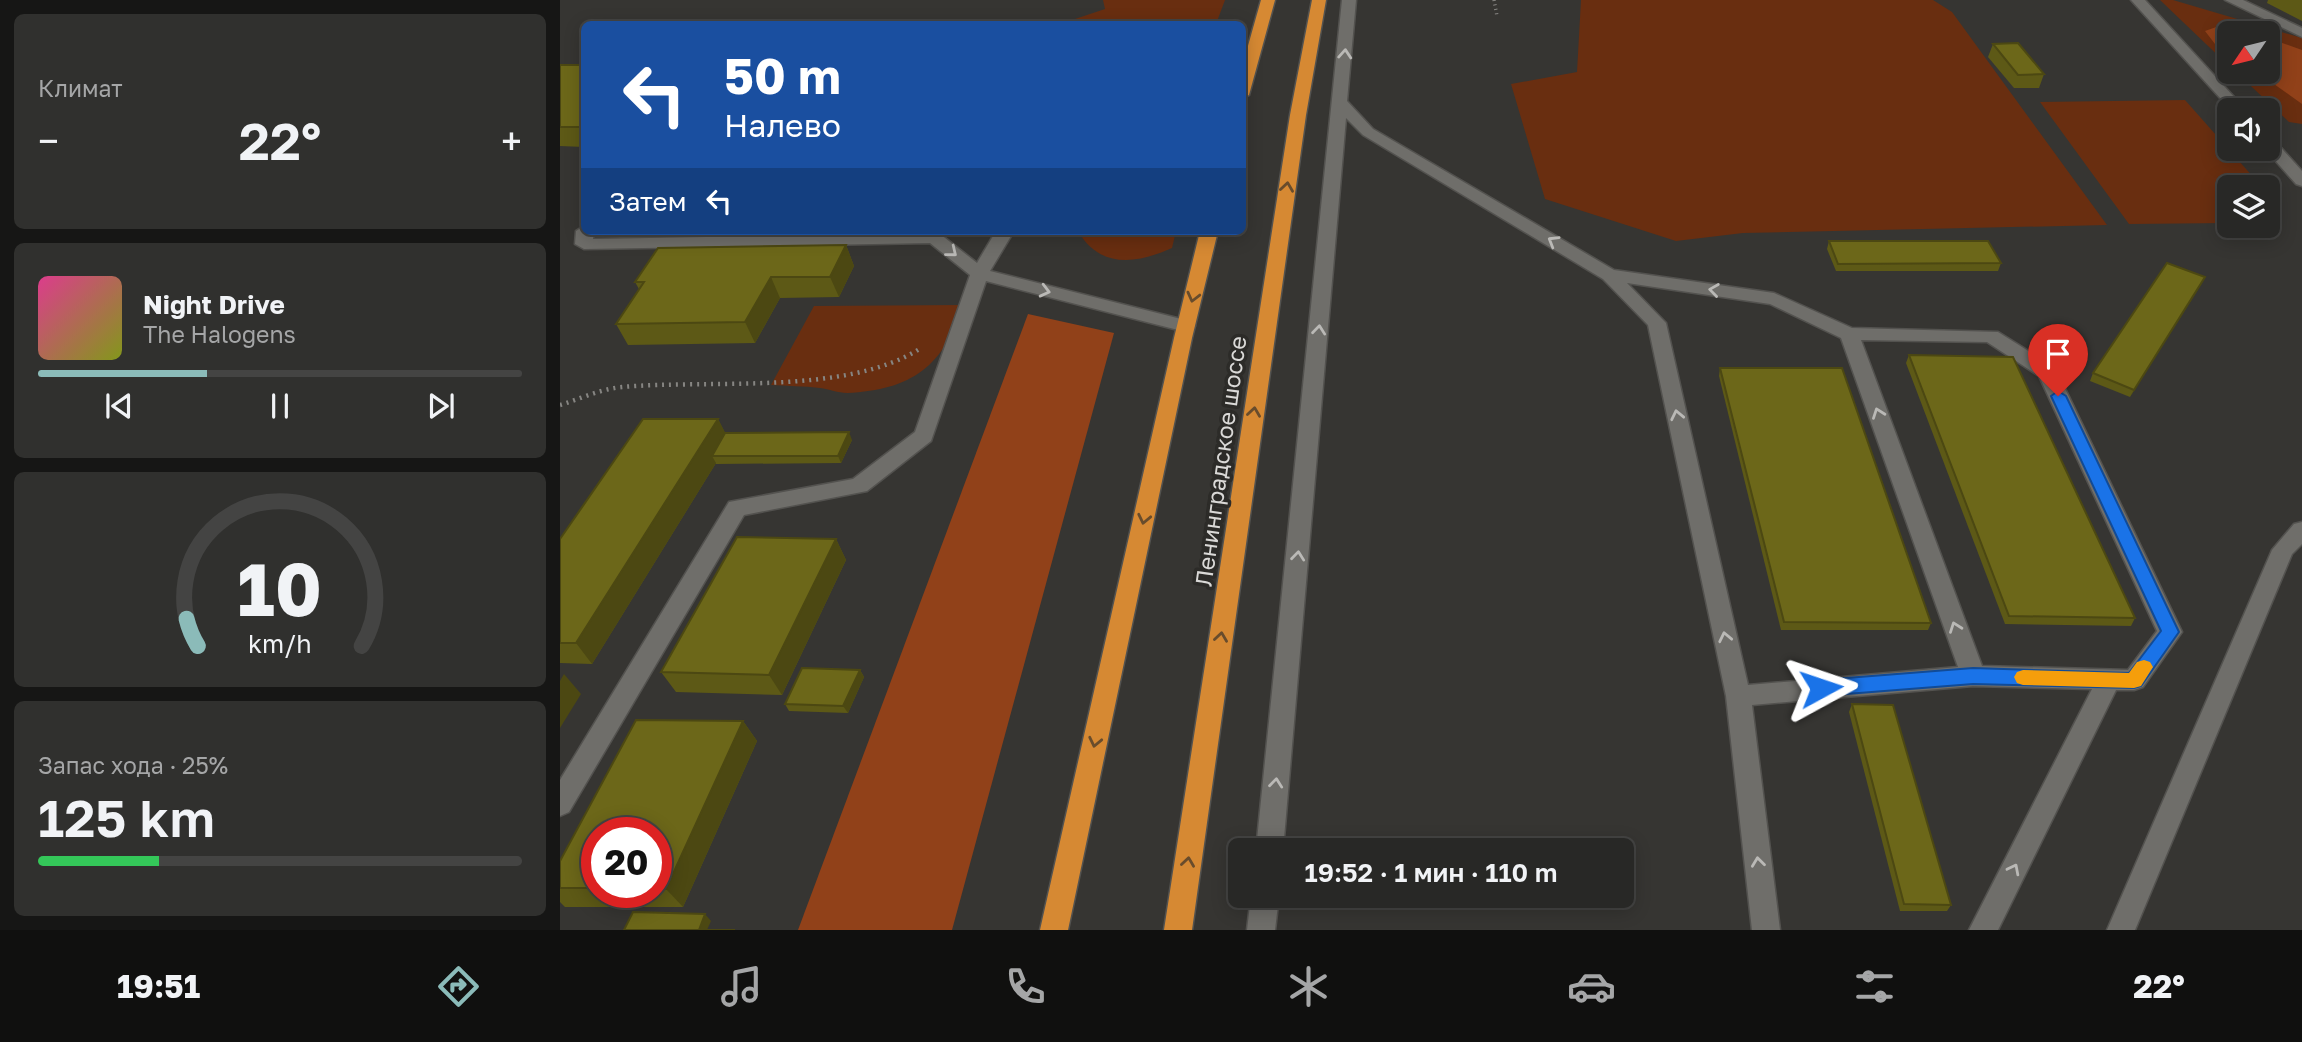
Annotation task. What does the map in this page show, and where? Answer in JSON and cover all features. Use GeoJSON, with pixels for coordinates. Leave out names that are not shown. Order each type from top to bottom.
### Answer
{"type":"FeatureCollection","features":[{"type":"Feature","properties":{"kind":"highway"},"geometry":{"type":"LineString","coordinates":[[1247,64],[1268,0]]}},
{"type":"Feature","properties":{"kind":"highway","name":"Ленинградское шоссе"},"geometry":{"type":"LineString","coordinates":[[1178,930],[1298,115],[1319,0]]}},
{"type":"Feature","properties":{"kind":"highway"},"geometry":{"type":"LineString","coordinates":[[1054,930],[1208,235]]}},
{"type":"Feature","properties":{"kind":"street"},"geometry":{"type":"LineString","coordinates":[[1270,838],[1349,0]]}},
{"type":"Feature","properties":{"kind":"street"},"geometry":{"type":"LineString","coordinates":[[2138,0],[2228,98]]}},
{"type":"Feature","properties":{"kind":"street"},"geometry":{"type":"LineString","coordinates":[[2232,0],[2302,33]]}},
{"type":"Feature","properties":{"kind":"street"},"geometry":{"type":"LineString","coordinates":[[1341,104],[1368,132],[1609,275],[1657,323],[1738,696],[1766,930]]}},
{"type":"Feature","properties":{"kind":"street"},"geometry":{"type":"LineString","coordinates":[[2280,156],[2302,181]]}},
{"type":"Feature","properties":{"kind":"street"},"geometry":{"type":"LineString","coordinates":[[585,235],[584,244],[858,235]]}},
{"type":"Feature","properties":{"kind":"street"},"geometry":{"type":"LineString","coordinates":[[900,235],[934,238],[979,274],[1186,326]]}},
{"type":"Feature","properties":{"kind":"street"},"geometry":{"type":"LineString","coordinates":[[560,804],[737,508],[859,486],[925,436],[979,274],[1003,235]]}},
{"type":"Feature","properties":{"kind":"street"},"geometry":{"type":"LineString","coordinates":[[1609,275],[1774,299],[1849,334],[1991,336],[2047,372],[2170,632],[2134,681],[1973,676],[1738,696]]}},
{"type":"Feature","properties":{"kind":"street"},"geometry":{"type":"LineString","coordinates":[[1849,334],[1973,676]]}},
{"type":"Feature","properties":{"kind":"street"},"geometry":{"type":"LineString","coordinates":[[2121,930],[2283,550],[2302,530]]}},
{"type":"Feature","properties":{"kind":"street"},"geometry":{"type":"LineString","coordinates":[[1983,930],[2109,680]]}},
{"type":"Feature","properties":{"kind":"street"},"geometry":{"type":"LineString","coordinates":[[1261,930],[1264,908]]}},
{"type":"Feature","properties":{"kind":"path"},"geometry":{"type":"LineString","coordinates":[[1494,0],[1497,16]]}},
{"type":"Feature","properties":{"kind":"path"},"geometry":{"type":"LineString","coordinates":[[560,405],[618,388],[838,375],[883,367],[914,356],[923,346]]}},
{"type":"Feature","properties":{"kind":"shaded area"},"geometry":{"type":"Polygon","coordinates":[[[1103,0],[1225,0],[1217,21],[1069,21],[1105,9],[1103,0]]]}},
{"type":"Feature","properties":{"kind":"shaded area"},"geometry":{"type":"Polygon","coordinates":[[[1581,0],[1933,0],[1952,12],[2107,225],[1743,233],[1676,241],[1545,199],[1511,84],[1577,72],[1581,0]]]}},
{"type":"Feature","properties":{"kind":"shaded area"},"geometry":{"type":"Polygon","coordinates":[[[2160,0],[2173,0],[2244,21],[2217,21],[2217,55],[2160,0]]]}},
{"type":"Feature","properties":{"kind":"shaded area"},"geometry":{"type":"Polygon","coordinates":[[[2217,27],[2217,46],[2215,44],[2205,31],[2217,27]]]}},
{"type":"Feature","properties":{"kind":"shaded area"},"geometry":{"type":"Polygon","coordinates":[[[2280,32],[2302,38],[2302,124],[2289,122],[2280,114],[2280,98],[2264,98],[2249,84],[2280,84],[2280,32]]]}},
{"type":"Feature","properties":{"kind":"shaded area"},"geometry":{"type":"Polygon","coordinates":[[[2280,42],[2302,50],[2302,104],[2274,84],[2280,84],[2280,42]]]}},
{"type":"Feature","properties":{"kind":"shaded area"},"geometry":{"type":"Polygon","coordinates":[[[2185,100],[2217,136],[2217,161],[2239,161],[2251,175],[2217,175],[2217,223],[2129,224],[2040,102],[2185,100]]]}},
{"type":"Feature","properties":{"kind":"shaded area"},"geometry":{"type":"Polygon","coordinates":[[[1081,235],[1175,235],[1172,248],[1132,260],[1108,257],[1087,243],[1081,235]]]}},
{"type":"Feature","properties":{"kind":"shaded area"},"geometry":{"type":"Polygon","coordinates":[[[963,305],[946,344],[935,359],[907,380],[890,387],[847,393],[814,387],[771,385],[814,306],[963,305]]]}},
{"type":"Feature","properties":{"kind":"shaded area"},"geometry":{"type":"Polygon","coordinates":[[[1028,314],[1114,333],[952,930],[798,930],[1028,314]]]}},
{"type":"Feature","properties":{"kind":"building"},"geometry":{"type":"Polygon","coordinates":[[[2018,43],[2044,74],[2018,75],[1993,44],[2018,43]]]}},
{"type":"Feature","properties":{"kind":"building"},"geometry":{"type":"Polygon","coordinates":[[[560,65],[581,65],[581,127],[560,127],[560,65]]]}},
{"type":"Feature","properties":{"kind":"building"},"geometry":{"type":"Polygon","coordinates":[[[1829,241],[1988,241],[2001,263],[1838,264],[1829,241]]]}},
{"type":"Feature","properties":{"kind":"building"},"geometry":{"type":"Polygon","coordinates":[[[846,245],[830,277],[771,277],[745,322],[616,324],[644,282],[635,282],[658,248],[846,245]]]}},
{"type":"Feature","properties":{"kind":"building"},"geometry":{"type":"Polygon","coordinates":[[[2167,263],[2205,277],[2134,390],[2093,373],[2167,263]]]}},
{"type":"Feature","properties":{"kind":"building"},"geometry":{"type":"Polygon","coordinates":[[[1909,355],[2013,357],[2135,618],[2009,616],[1909,355]]]}},
{"type":"Feature","properties":{"kind":"building"},"geometry":{"type":"Polygon","coordinates":[[[1720,368],[1842,368],[1931,623],[1784,622],[1720,368]]]}},
{"type":"Feature","properties":{"kind":"building"},"geometry":{"type":"Polygon","coordinates":[[[643,419],[718,419],[576,643],[560,643],[560,539],[643,419]]]}},
{"type":"Feature","properties":{"kind":"building"},"geometry":{"type":"Polygon","coordinates":[[[849,432],[838,456],[712,456],[725,433],[849,432]]]}},
{"type":"Feature","properties":{"kind":"building"},"geometry":{"type":"Polygon","coordinates":[[[737,537],[836,539],[769,675],[661,672],[737,537]]]}},
{"type":"Feature","properties":{"kind":"building"},"geometry":{"type":"Polygon","coordinates":[[[802,668],[860,670],[843,706],[785,704],[802,668]]]}},
{"type":"Feature","properties":{"kind":"building"},"geometry":{"type":"Polygon","coordinates":[[[1852,704],[1893,705],[1951,905],[1904,904],[1852,704]]]}},
{"type":"Feature","properties":{"kind":"building"},"geometry":{"type":"Polygon","coordinates":[[[636,720],[743,721],[672,876],[672,817],[584,817],[636,720]]]}},
{"type":"Feature","properties":{"kind":"building"},"geometry":{"type":"Polygon","coordinates":[[[581,822],[581,888],[560,888],[560,861],[581,822]]]}},
{"type":"Feature","properties":{"kind":"building"},"geometry":{"type":"Polygon","coordinates":[[[633,912],[705,914],[699,930],[624,930],[633,912]]]}},
{"type":"Feature","properties":{"kind":"slow traffic"},"geometry":{"type":"LineString","coordinates":[[2023,677],[2134,681],[2144,667]]}},
{"type":"Feature","properties":{"kind":"route"},"geometry":{"type":"LineString","coordinates":[[1821,688],[1973,676],[2134,681],[2170,632],[2058,396]]}}]}
